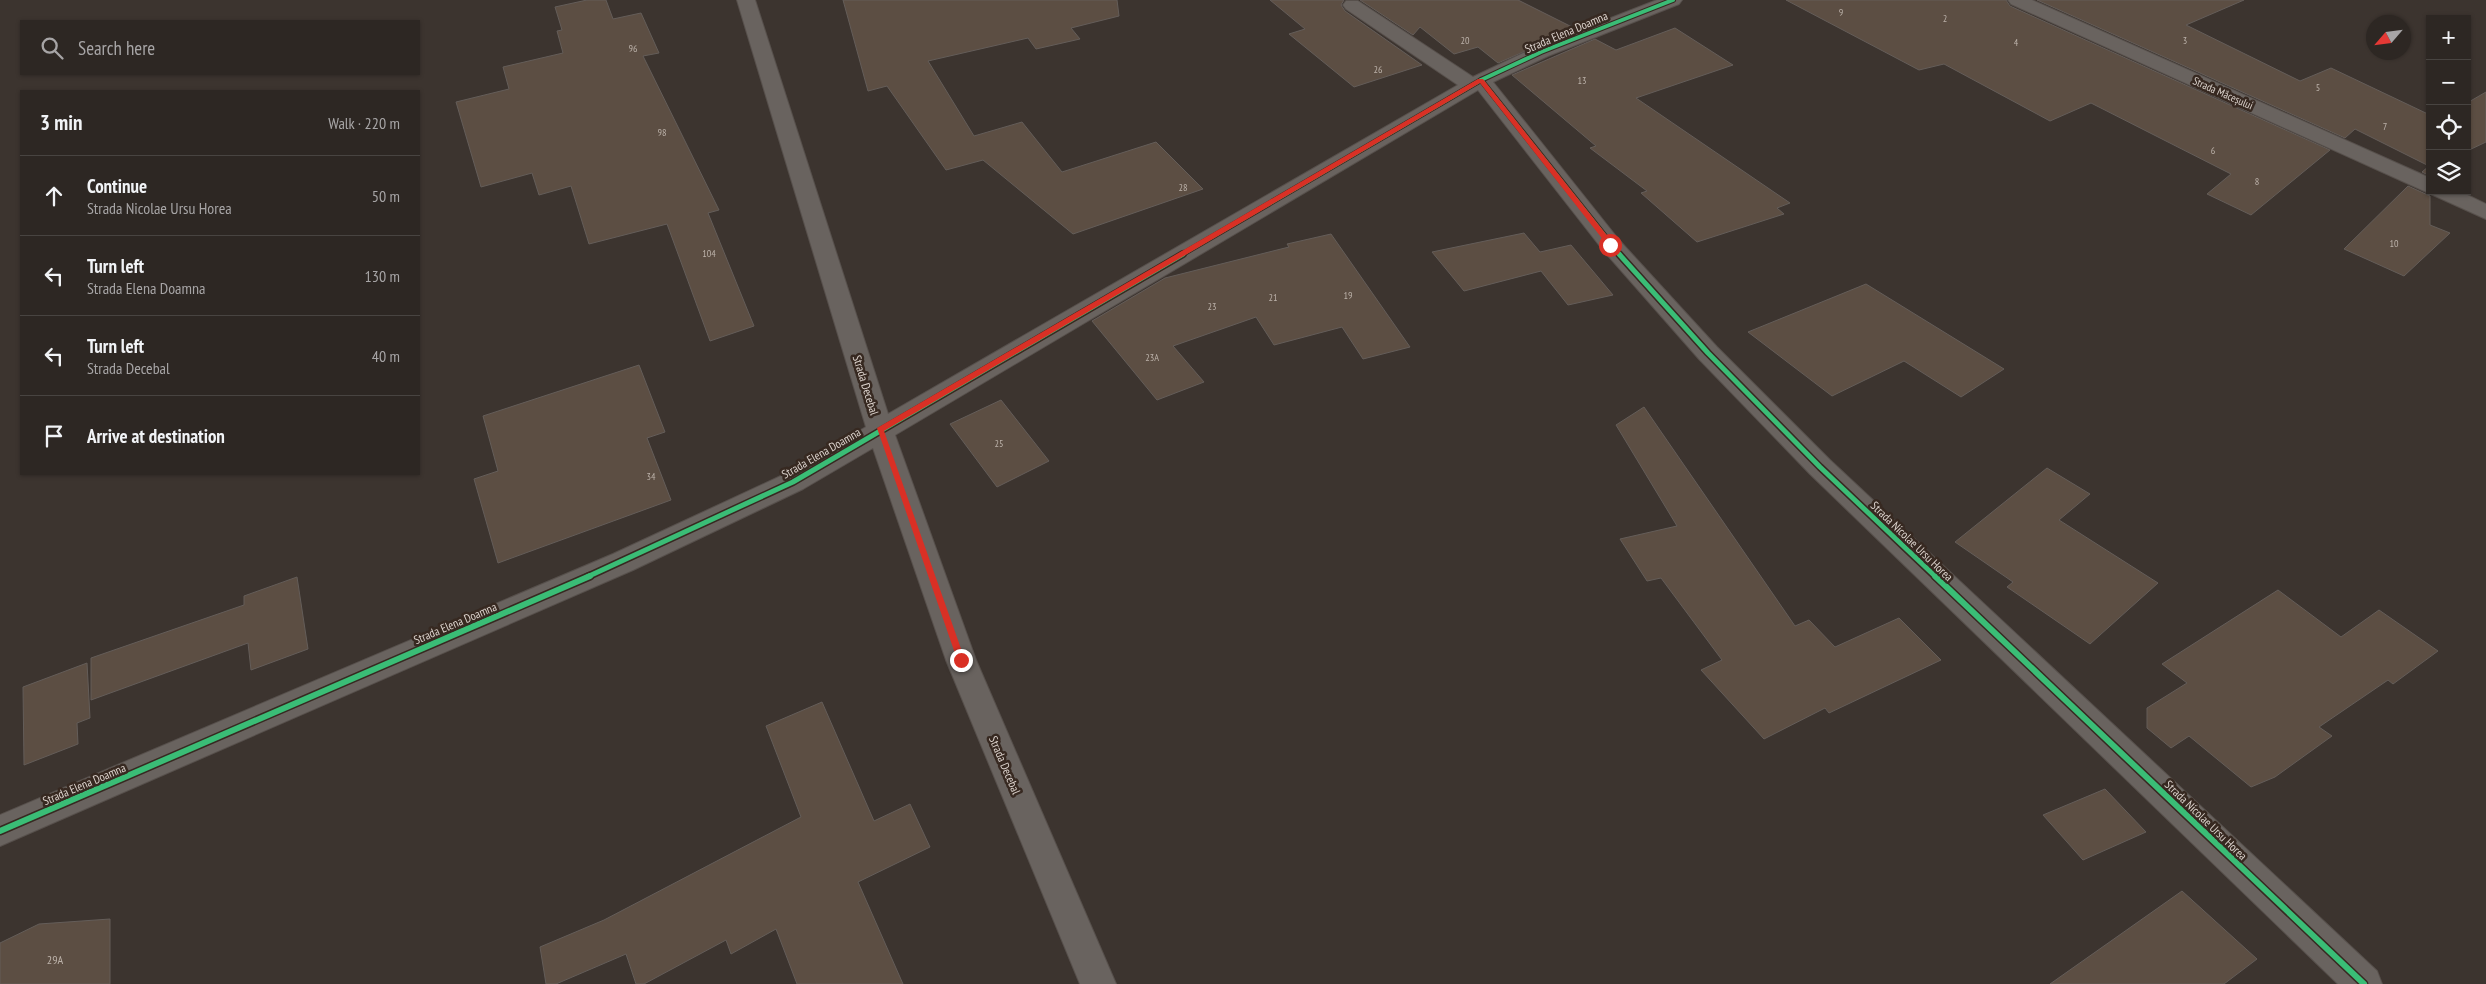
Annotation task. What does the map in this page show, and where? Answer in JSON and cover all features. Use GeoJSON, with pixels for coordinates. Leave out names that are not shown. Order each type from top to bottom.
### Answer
{"type":"FeatureCollection","features":[{"type":"Feature","properties":{"kind":"street","name":"Strada Decebal"},"geometry":{"type":"LineString","coordinates":[[746,0],[880,430],[961,660],[1098,984]]}},
{"type":"Feature","properties":{"kind":"street","name":"Strada Elena Doamna"},"geometry":{"type":"LineString","coordinates":[[0,831],[623,562],[793,482],[1476,83],[1622,11],[1672,0]]}},
{"type":"Feature","properties":{"kind":"street","name":"Strada Măceșului"},"geometry":{"type":"LineString","coordinates":[[2017,0],[2426,184]]}},
{"type":"Feature","properties":{"kind":"street"},"geometry":{"type":"LineString","coordinates":[[1352,5],[1476,83]]}},
{"type":"Feature","properties":{"kind":"street","name":"Strada Nicolae Ursu Horea"},"geometry":{"type":"LineString","coordinates":[[1476,83],[1610,245],[1708,353],[1820,467],[2364,984]]}},
{"type":"Feature","properties":{"kind":"street"},"geometry":{"type":"LineString","coordinates":[[2450,195],[2486,212]]}},
{"type":"Feature","properties":{"kind":"building"},"geometry":{"type":"Polygon","coordinates":[[[587,0],[606,0],[613,19],[641,13],[659,53],[643,56],[719,210],[708,213],[754,326],[710,341],[667,224],[589,244],[571,186],[539,195],[532,173],[481,187],[456,102],[509,89],[503,67],[563,53],[557,31],[562,30],[555,7],[587,0]]]}},
{"type":"Feature","properties":{"kind":"building"},"geometry":{"type":"Polygon","coordinates":[[[843,0],[1117,0],[1119,16],[1071,28],[1080,39],[1036,49],[1028,38],[928,61],[974,136],[1022,122],[1062,172],[1156,142],[1203,189],[1073,234],[983,160],[946,170],[887,86],[868,91],[843,0]]]}},
{"type":"Feature","properties":{"kind":"building"},"geometry":{"type":"Polygon","coordinates":[[[1270,0],[1344,0],[1341,5],[1345,11],[1422,65],[1354,87],[1289,34],[1305,29],[1270,0]]]}},
{"type":"Feature","properties":{"kind":"building"},"geometry":{"type":"Polygon","coordinates":[[[1360,0],[1518,0],[1576,29],[1498,63],[1478,47],[1454,54],[1420,27],[1413,35],[1360,0]]]}},
{"type":"Feature","properties":{"kind":"building"},"geometry":{"type":"Polygon","coordinates":[[[1786,0],[2006,0],[2010,6],[2330,150],[2251,215],[2207,194],[2231,174],[2091,103],[2050,121],[1944,64],[1919,70],[1786,0]]]}},
{"type":"Feature","properties":{"kind":"building"},"geometry":{"type":"Polygon","coordinates":[[[2037,0],[2244,0],[2186,25],[2300,81],[2331,68],[2426,113],[2426,164],[2355,129],[2345,138],[2037,0]]]}},
{"type":"Feature","properties":{"kind":"building"},"geometry":{"type":"Polygon","coordinates":[[[1675,28],[1733,65],[1636,98],[1790,203],[1777,208],[1784,214],[1697,242],[1641,193],[1647,191],[1590,148],[1596,146],[1512,75],[1595,39],[1616,50],[1675,28]]]}},
{"type":"Feature","properties":{"kind":"building"},"geometry":{"type":"Polygon","coordinates":[[[2486,92],[2486,142],[2471,149],[2471,105],[2471,101],[2486,92]]]}},
{"type":"Feature","properties":{"kind":"building"},"geometry":{"type":"Polygon","coordinates":[[[2408,186],[2430,196],[2430,225],[2450,233],[2404,276],[2344,249],[2408,186]]]}},
{"type":"Feature","properties":{"kind":"building"},"geometry":{"type":"Polygon","coordinates":[[[1524,233],[1540,252],[1571,245],[1613,295],[1568,305],[1541,271],[1464,291],[1432,252],[1524,233]]]}},
{"type":"Feature","properties":{"kind":"building"},"geometry":{"type":"Polygon","coordinates":[[[1331,234],[1410,347],[1363,359],[1342,327],[1274,345],[1256,317],[1173,346],[1204,382],[1157,400],[1092,321],[1165,278],[1289,247],[1287,244],[1331,234]]]}},
{"type":"Feature","properties":{"kind":"building"},"geometry":{"type":"Polygon","coordinates":[[[1866,284],[2004,369],[1961,397],[1904,361],[1832,396],[1748,332],[1866,284]]]}},
{"type":"Feature","properties":{"kind":"building"},"geometry":{"type":"Polygon","coordinates":[[[639,365],[665,432],[647,438],[671,500],[498,563],[474,479],[498,471],[483,416],[639,365]]]}},
{"type":"Feature","properties":{"kind":"building"},"geometry":{"type":"Polygon","coordinates":[[[1001,400],[1049,461],[997,487],[950,424],[1001,400]]]}},
{"type":"Feature","properties":{"kind":"building"},"geometry":{"type":"Polygon","coordinates":[[[1644,407],[1795,626],[1809,620],[1835,647],[1899,618],[1941,660],[1829,713],[1825,708],[1764,739],[1701,670],[1722,660],[1661,578],[1647,581],[1620,539],[1677,526],[1616,425],[1644,407]]]}},
{"type":"Feature","properties":{"kind":"building"},"geometry":{"type":"Polygon","coordinates":[[[2047,468],[2090,494],[2059,520],[2158,583],[2090,644],[2007,587],[2013,582],[1955,542],[2047,468]]]}},
{"type":"Feature","properties":{"kind":"building"},"geometry":{"type":"Polygon","coordinates":[[[297,577],[308,649],[251,670],[248,643],[91,700],[91,658],[244,605],[244,596],[297,577]]]}},
{"type":"Feature","properties":{"kind":"building"},"geometry":{"type":"Polygon","coordinates":[[[2278,590],[2341,637],[2379,610],[2438,651],[2393,684],[2388,680],[2319,727],[2332,736],[2275,777],[2251,787],[2189,736],[2171,748],[2147,728],[2147,708],[2187,683],[2162,664],[2278,590]]]}},
{"type":"Feature","properties":{"kind":"building"},"geometry":{"type":"Polygon","coordinates":[[[87,663],[90,718],[77,723],[78,744],[24,765],[23,687],[87,663]]]}},
{"type":"Feature","properties":{"kind":"building"},"geometry":{"type":"Polygon","coordinates":[[[822,702],[874,821],[910,804],[930,847],[858,882],[903,984],[797,984],[776,929],[731,954],[726,940],[644,984],[636,984],[626,954],[556,984],[546,984],[540,947],[604,920],[801,817],[766,726],[822,702]]]}},
{"type":"Feature","properties":{"kind":"building"},"geometry":{"type":"Polygon","coordinates":[[[2105,789],[2146,832],[2083,860],[2043,815],[2105,789]]]}},
{"type":"Feature","properties":{"kind":"building"},"geometry":{"type":"Polygon","coordinates":[[[2182,891],[2257,959],[2224,984],[2050,984],[2182,891]]]}},
{"type":"Feature","properties":{"kind":"building"},"geometry":{"type":"Polygon","coordinates":[[[110,919],[110,984],[0,984],[0,943],[39,924],[110,919]]]}},
{"type":"Feature","properties":{"kind":"cycle path"},"geometry":{"type":"LineString","coordinates":[[0,831],[623,562],[793,482],[1481,80],[1541,52],[1673,0]]}},
{"type":"Feature","properties":{"kind":"cycle path"},"geometry":{"type":"LineString","coordinates":[[1481,80],[1611,245],[1708,353],[1820,467],[2364,984]]}},
{"type":"Feature","properties":{"kind":"route"},"geometry":{"type":"LineString","coordinates":[[961,660],[880,430],[1480,80],[1610,245]]}}]}
